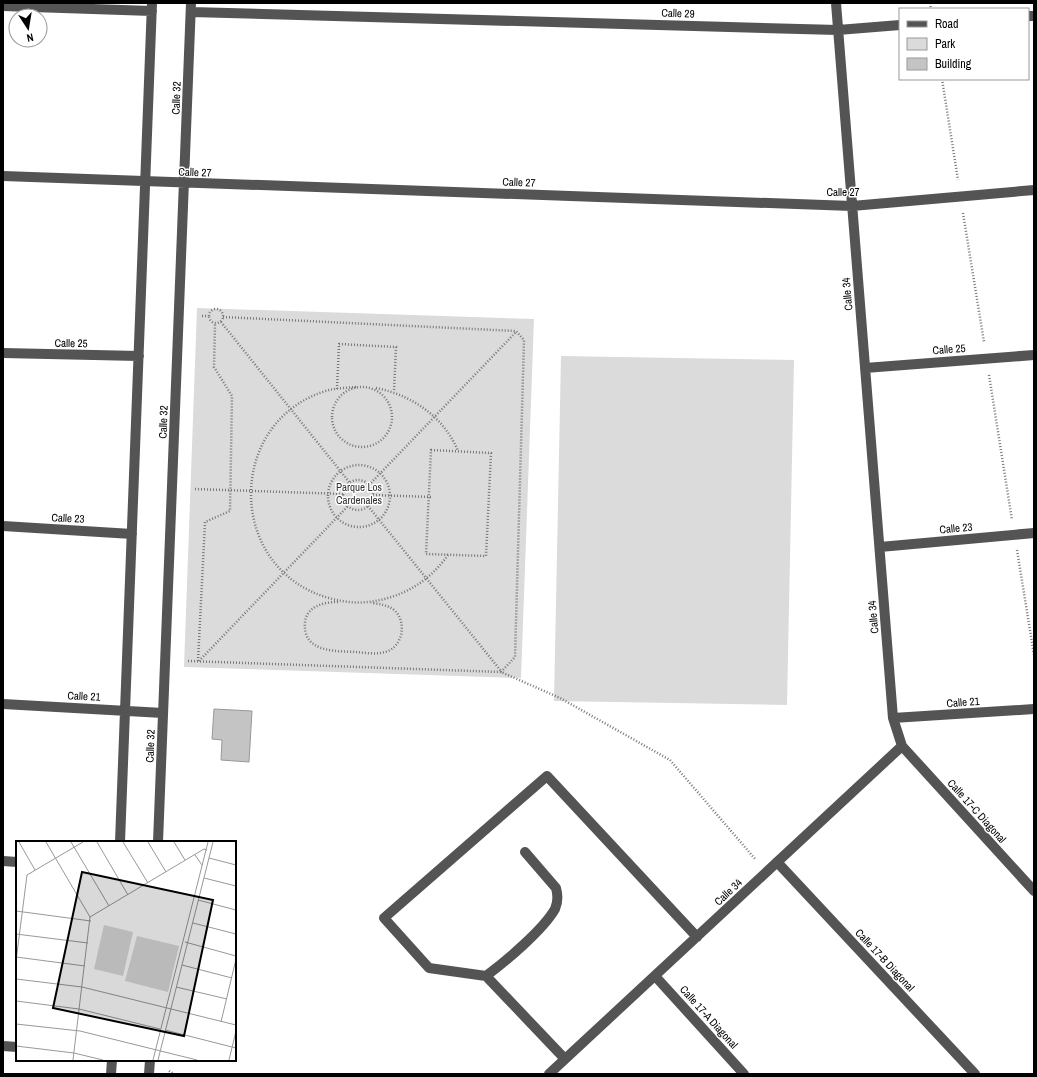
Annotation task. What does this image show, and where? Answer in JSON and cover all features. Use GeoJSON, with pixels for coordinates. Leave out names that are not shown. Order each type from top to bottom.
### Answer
{"type":"FeatureCollection","features":[{"type":"Feature","properties":{"kind":"street","name":"Calle 34"},"geometry":{"type":"LineString","coordinates":[[549,1074],[902,746],[893,718],[836,3]]}},
{"type":"Feature","properties":{"kind":"street"},"geometry":{"type":"LineString","coordinates":[[3,6],[152,7],[120,841]]}},
{"type":"Feature","properties":{"kind":"street","name":"Calle 29"},"geometry":{"type":"LineString","coordinates":[[191,8],[838,30],[899,25]]}},
{"type":"Feature","properties":{"kind":"street","name":"Calle 32"},"geometry":{"type":"LineString","coordinates":[[158,841],[191,8]]}},
{"type":"Feature","properties":{"kind":"street","name":"Calle 27"},"geometry":{"type":"LineString","coordinates":[[3,176],[852,206],[1034,190]]}},
{"type":"Feature","properties":{"kind":"street","name":"Calle 25"},"geometry":{"type":"LineString","coordinates":[[3,353],[139,356]]}},
{"type":"Feature","properties":{"kind":"street","name":"Calle 25"},"geometry":{"type":"LineString","coordinates":[[865,368],[1034,355]]}},
{"type":"Feature","properties":{"kind":"street","name":"Calle 23"},"geometry":{"type":"LineString","coordinates":[[3,526],[132,534]]}},
{"type":"Feature","properties":{"kind":"street","name":"Calle 23"},"geometry":{"type":"LineString","coordinates":[[880,547],[1034,533]]}},
{"type":"Feature","properties":{"kind":"street","name":"Calle 21"},"geometry":{"type":"LineString","coordinates":[[3,704],[163,713]]}},
{"type":"Feature","properties":{"kind":"street","name":"Calle 21"},"geometry":{"type":"LineString","coordinates":[[893,718],[1034,709]]}},
{"type":"Feature","properties":{"kind":"street","name":"Calle 17-C Diagonal"},"geometry":{"type":"LineString","coordinates":[[902,746],[1034,891]]}},
{"type":"Feature","properties":{"kind":"street"},"geometry":{"type":"LineString","coordinates":[[564,1059],[486,976],[428,968],[384,918],[547,776],[697,937]]}},
{"type":"Feature","properties":{"kind":"street"},"geometry":{"type":"LineString","coordinates":[[486,976],[541,926],[555,908],[558,894],[556,888],[525,852]]}},
{"type":"Feature","properties":{"kind":"street"},"geometry":{"type":"LineString","coordinates":[[3,861],[16,862]]}},
{"type":"Feature","properties":{"kind":"street","name":"Calle 17-B Diagonal"},"geometry":{"type":"LineString","coordinates":[[777,862],[975,1074]]}},
{"type":"Feature","properties":{"kind":"street","name":"Calle 17-A Diagonal"},"geometry":{"type":"LineString","coordinates":[[655,976],[744,1074]]}},
{"type":"Feature","properties":{"kind":"street"},"geometry":{"type":"LineString","coordinates":[[3,1046],[16,1047]]}},
{"type":"Feature","properties":{"kind":"street"},"geometry":{"type":"LineString","coordinates":[[111,1074],[112,1061]]}},
{"type":"Feature","properties":{"kind":"street"},"geometry":{"type":"LineString","coordinates":[[149,1074],[150,1061]]}},
{"type":"Feature","properties":{"kind":"path"},"geometry":{"type":"LineString","coordinates":[[216,309],[222,312],[223,317],[221,322],[215,324],[210,322],[208,316],[211,311],[216,309]]}},
{"type":"Feature","properties":{"kind":"path"},"geometry":{"type":"LineString","coordinates":[[202,316],[208,316]]}},
{"type":"Feature","properties":{"kind":"path"},"geometry":{"type":"LineString","coordinates":[[223,317],[516,331],[524,340],[515,657],[501,672]]}},
{"type":"Feature","properties":{"kind":"path"},"geometry":{"type":"LineString","coordinates":[[221,322],[350,483]]}},
{"type":"Feature","properties":{"kind":"path"},"geometry":{"type":"LineString","coordinates":[[198,662],[205,522],[230,511],[232,396],[214,367],[215,324]]}},
{"type":"Feature","properties":{"kind":"path"},"geometry":{"type":"LineString","coordinates":[[369,485],[516,331]]}},
{"type":"Feature","properties":{"kind":"path"},"geometry":{"type":"LineString","coordinates":[[337,389],[339,344],[396,347],[394,392]]}},
{"type":"Feature","properties":{"kind":"path"},"geometry":{"type":"LineString","coordinates":[[356,387],[339,397],[334,405],[332,415],[333,424],[337,434],[344,441],[362,447],[372,445],[381,440],[388,433],[392,424],[390,405],[385,397],[377,390],[368,387]]}},
{"type":"Feature","properties":{"kind":"path"},"geometry":{"type":"LineString","coordinates":[[342,602],[316,594],[293,581],[274,563],[260,540],[252,514],[250,491],[255,462],[266,437],[283,416],[305,400],[330,390],[368,387],[394,392],[418,403],[434,416],[454,442],[458,451]]}},
{"type":"Feature","properties":{"kind":"path"},"geometry":{"type":"LineString","coordinates":[[431,450],[458,451],[491,453],[486,556],[426,554],[431,450]]}},
{"type":"Feature","properties":{"kind":"path"},"geometry":{"type":"LineString","coordinates":[[358,465],[368,466],[380,473],[388,486],[390,496],[388,506],[379,519],[367,526],[357,526],[347,524],[337,517],[332,511],[328,501],[328,494],[332,481],[341,471],[347,467],[358,465]]}},
{"type":"Feature","properties":{"kind":"path"},"geometry":{"type":"LineString","coordinates":[[360,480],[369,485],[373,495],[368,506],[359,510],[348,506],[343,494],[344,489],[350,483],[360,480]]}},
{"type":"Feature","properties":{"kind":"path"},"geometry":{"type":"LineString","coordinates":[[195,489],[343,494]]}},
{"type":"Feature","properties":{"kind":"path"},"geometry":{"type":"LineString","coordinates":[[373,495],[433,497]]}},
{"type":"Feature","properties":{"kind":"path"},"geometry":{"type":"LineString","coordinates":[[198,662],[348,506]]}},
{"type":"Feature","properties":{"kind":"path"},"geometry":{"type":"LineString","coordinates":[[368,506],[501,672]]}},
{"type":"Feature","properties":{"kind":"path"},"geometry":{"type":"LineString","coordinates":[[369,602],[395,596],[419,584],[440,567],[448,555]]}},
{"type":"Feature","properties":{"kind":"path"},"geometry":{"type":"LineString","coordinates":[[369,602],[385,605],[395,611],[399,618],[402,629],[400,640],[388,651],[379,653],[323,650],[313,644],[305,628],[305,620],[312,608],[322,604],[369,602]]}},
{"type":"Feature","properties":{"kind":"path"},"geometry":{"type":"LineString","coordinates":[[188,661],[501,672],[560,698],[670,760],[756,860]]}},
{"type":"Feature","properties":{"kind":"path"},"geometry":{"type":"LineString","coordinates":[[169,1071],[174,1074]]}},
{"type":"Feature","properties":{"kind":"green space","name":"Parque Los Cardenales"},"geometry":{"type":"Polygon","coordinates":[[[197,308],[534,319],[521,678],[184,667],[197,308]]]}},
{"type":"Feature","properties":{"kind":"green space"},"geometry":{"type":"Polygon","coordinates":[[[561,356],[794,360],[787,705],[554,701],[561,356]]]}},
{"type":"Feature","properties":{"kind":"building"},"geometry":{"type":"Polygon","coordinates":[[[214,709],[252,711],[249,762],[221,760],[222,740],[212,739],[214,709]]]}}]}
